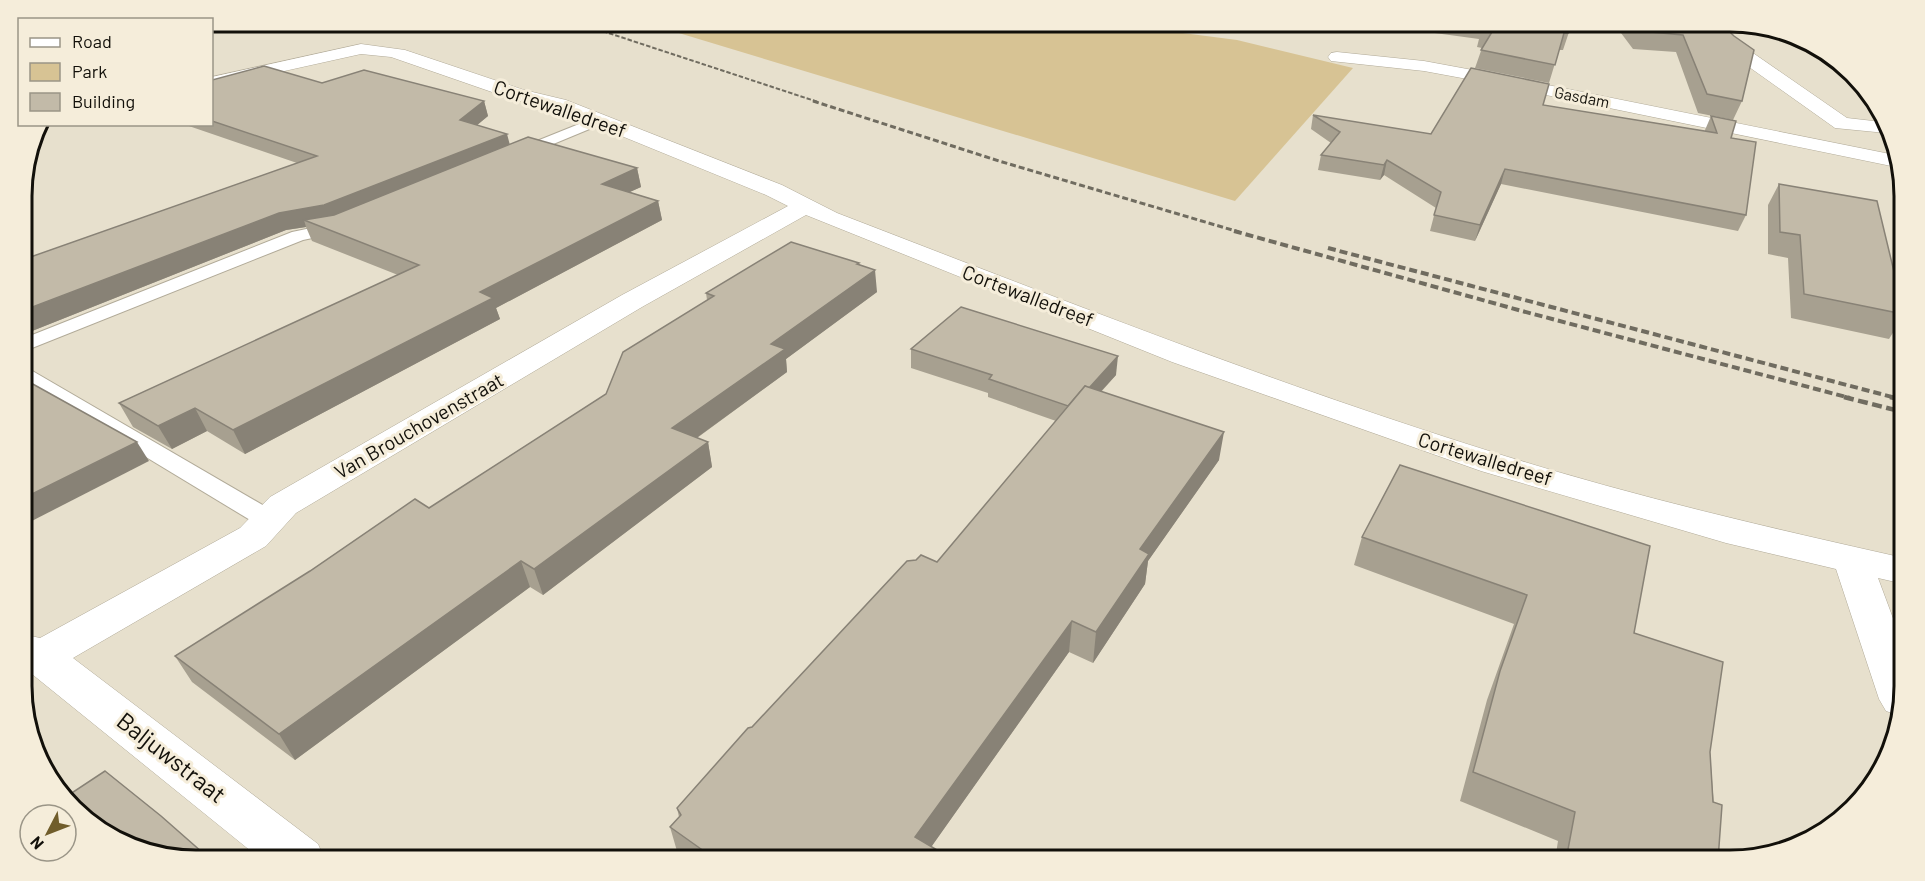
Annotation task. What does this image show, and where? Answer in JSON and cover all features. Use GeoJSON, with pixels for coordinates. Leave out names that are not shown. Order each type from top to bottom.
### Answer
{"type":"FeatureCollection","features":[{"type":"Feature","properties":{"kind":"street"},"geometry":{"type":"LineString","coordinates":[[1716,31],[1734,48],[1842,124],[1879,128]]}},
{"type":"Feature","properties":{"kind":"street","name":"Cortewalledreef"},"geometry":{"type":"LineString","coordinates":[[213,82],[339,52],[379,49],[408,56],[420,63],[519,95],[559,104],[774,190],[829,218],[1182,356],[1493,464],[1726,531],[1894,569]]}},
{"type":"Feature","properties":{"kind":"street","name":"Gasdam"},"geometry":{"type":"LineString","coordinates":[[1336,57],[1446,70],[1889,160]]}},
{"type":"Feature","properties":{"kind":"street"},"geometry":{"type":"LineString","coordinates":[[1826,147],[1842,124]]}},
{"type":"Feature","properties":{"kind":"street","name":"Van Brouchovenstraat"},"geometry":{"type":"LineString","coordinates":[[32,653],[253,537],[282,505],[632,301],[805,206]]}},
{"type":"Feature","properties":{"kind":"street"},"geometry":{"type":"LineString","coordinates":[[1852,560],[1894,679]]}},
{"type":"Feature","properties":{"kind":"street","name":"Baljuwstraat"},"geometry":{"type":"LineString","coordinates":[[32,653],[287,850]]}},
{"type":"Feature","properties":{"kind":"lane"},"geometry":{"type":"LineString","coordinates":[[500,161],[599,120]]}},
{"type":"Feature","properties":{"kind":"lane"},"geometry":{"type":"LineString","coordinates":[[32,342],[298,236],[335,229],[357,219]]}},
{"type":"Feature","properties":{"kind":"lane"},"geometry":{"type":"LineString","coordinates":[[32,379],[269,520]]}},
{"type":"Feature","properties":{"kind":"green space"},"geometry":{"type":"Polygon","coordinates":[[[672,31],[1167,31],[1237,40],[1353,68],[1235,201],[672,31]]]}},
{"type":"Feature","properties":{"kind":"building"},"geometry":{"type":"Polygon","coordinates":[[[1487,31],[1569,31],[1564,33],[1555,65],[1481,50],[1492,32],[1487,31]]]}},
{"type":"Feature","properties":{"kind":"building"},"geometry":{"type":"Polygon","coordinates":[[[1640,31],[1729,31],[1754,50],[1742,101],[1707,94],[1683,35],[1640,31]]]}},
{"type":"Feature","properties":{"kind":"building"},"geometry":{"type":"Polygon","coordinates":[[[264,66],[322,83],[364,70],[484,101],[460,120],[507,134],[324,205],[279,213],[32,307],[32,257],[317,156],[213,121],[213,80],[264,66]]]}},
{"type":"Feature","properties":{"kind":"building"},"geometry":{"type":"Polygon","coordinates":[[[1471,68],[1549,84],[1543,105],[1717,133],[1711,116],[1736,121],[1731,138],[1756,142],[1746,215],[1505,169],[1480,225],[1434,215],[1441,192],[1387,160],[1384,165],[1321,155],[1340,132],[1313,115],[1431,134],[1471,68]]]}},
{"type":"Feature","properties":{"kind":"building"},"geometry":{"type":"Polygon","coordinates":[[[528,137],[637,168],[602,184],[658,201],[480,292],[493,298],[233,430],[195,408],[158,426],[119,403],[419,265],[304,220],[334,215],[528,137]]]}},
{"type":"Feature","properties":{"kind":"building"},"geometry":{"type":"Polygon","coordinates":[[[1779,184],[1877,201],[1894,272],[1894,312],[1804,294],[1800,235],[1780,232],[1779,184]]]}},
{"type":"Feature","properties":{"kind":"building"},"geometry":{"type":"Polygon","coordinates":[[[791,242],[875,270],[771,344],[785,349],[672,428],[708,442],[534,569],[521,561],[279,734],[175,656],[310,571],[415,499],[429,508],[606,394],[623,352],[714,296],[706,293],[791,242]]]}},
{"type":"Feature","properties":{"kind":"building"},"geometry":{"type":"Polygon","coordinates":[[[961,307],[1118,356],[1089,388],[1085,386],[1068,406],[989,379],[992,375],[911,349],[961,307]]]}},
{"type":"Feature","properties":{"kind":"building"},"geometry":{"type":"Polygon","coordinates":[[[32,383],[137,442],[31,494],[32,383]]]}},
{"type":"Feature","properties":{"kind":"building"},"geometry":{"type":"Polygon","coordinates":[[[1085,386],[1224,432],[1140,549],[1149,554],[1096,632],[1072,621],[915,837],[936,850],[702,850],[670,827],[681,815],[677,808],[748,728],[752,727],[907,561],[916,560],[921,555],[937,562],[1085,386]]]}},
{"type":"Feature","properties":{"kind":"building"},"geometry":{"type":"Polygon","coordinates":[[[1400,465],[1650,546],[1634,633],[1723,662],[1710,752],[1713,802],[1722,805],[1719,849],[1568,849],[1575,812],[1473,772],[1500,671],[1527,595],[1362,537],[1400,465]]]}},
{"type":"Feature","properties":{"kind":"building"},"geometry":{"type":"Polygon","coordinates":[[[105,771],[200,850],[163,846],[132,837],[113,828],[79,802],[72,793],[105,771]]]}},
{"type":"Feature","properties":{"kind":"railway"},"geometry":{"type":"LineString","coordinates":[[602,31],[818,102]]}},
{"type":"Feature","properties":{"kind":"railway"},"geometry":{"type":"LineString","coordinates":[[813,101],[999,161],[1239,232]]}},
{"type":"Feature","properties":{"kind":"railway"},"geometry":{"type":"LineString","coordinates":[[1234,231],[1522,311],[1850,398]]}},
{"type":"Feature","properties":{"kind":"railway"},"geometry":{"type":"LineString","coordinates":[[1328,248],[1894,397]]}},
{"type":"Feature","properties":{"kind":"railway"},"geometry":{"type":"LineString","coordinates":[[1844,397],[1894,410]]}},
{"type":"Feature","properties":{"kind":"railway"},"geometry":{"type":"LineString","coordinates":[[1890,397],[1894,398]]}}]}
